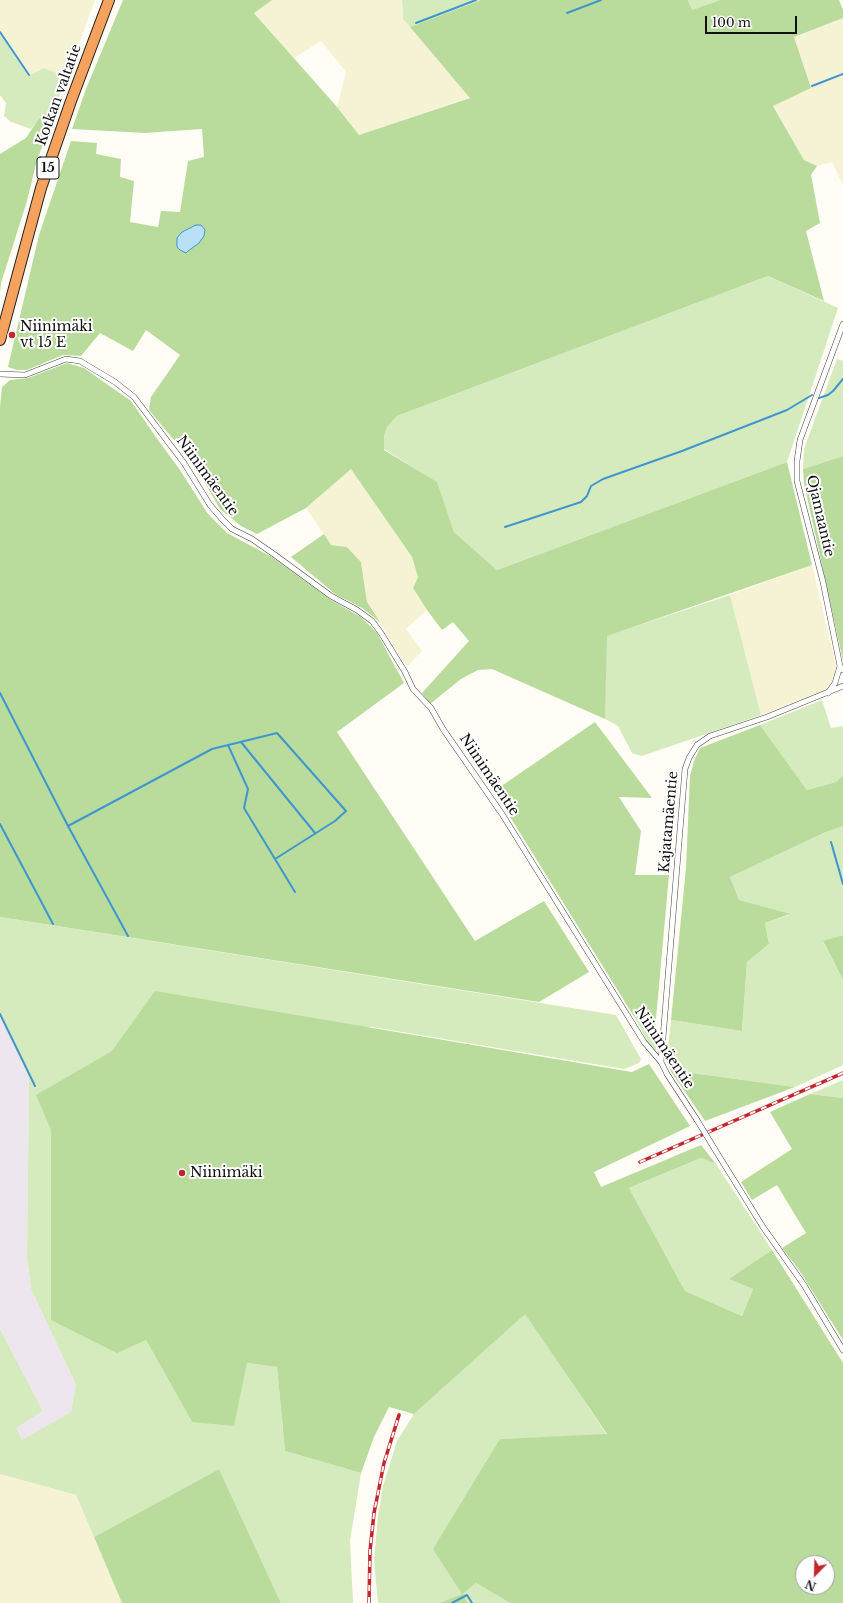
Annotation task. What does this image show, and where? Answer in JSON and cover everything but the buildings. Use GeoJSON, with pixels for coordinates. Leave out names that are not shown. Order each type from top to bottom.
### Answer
{"type":"FeatureCollection","features":[{"type":"Feature","properties":{"kind":"highway","name":"Kotkan valtatie"},"geometry":{"type":"LineString","coordinates":[[0,340],[41,188],[73,94],[109,0]]}},
{"type":"Feature","properties":{"kind":"street","name":"Ojamaantie"},"geometry":{"type":"LineString","coordinates":[[842,668],[823,582],[797,481],[797,461],[800,440],[843,324]]}},
{"type":"Feature","properties":{"kind":"street","name":"Niinimäentie"},"geometry":{"type":"LineString","coordinates":[[0,374],[25,375],[66,359],[80,361],[115,382],[134,397],[184,463],[210,505],[232,529],[252,539],[331,596],[357,610],[372,621],[382,633],[405,672],[413,689],[432,708],[443,729],[502,814],[644,1042],[661,1062],[667,1074],[763,1227],[804,1285],[843,1350]]}},
{"type":"Feature","properties":{"kind":"street"},"geometry":{"type":"LineString","coordinates":[[828,694],[835,684],[842,668]]}},
{"type":"Feature","properties":{"kind":"street","name":"Kajatamäentie"},"geometry":{"type":"LineString","coordinates":[[661,1062],[685,769],[689,758],[697,745],[710,736],[768,717],[828,694],[843,686]]}},
{"type":"Feature","properties":{"kind":"shaded area"},"geometry":{"type":"Polygon","coordinates":[[[0,0],[95,0],[67,77],[44,68],[28,76],[0,34],[0,0]]]}},
{"type":"Feature","properties":{"kind":"shaded area"},"geometry":{"type":"Polygon","coordinates":[[[272,0],[402,0],[403,19],[471,97],[359,135],[337,107],[346,72],[321,41],[294,58],[254,12],[272,0]]]}},
{"type":"Feature","properties":{"kind":"shaded area"},"geometry":{"type":"Polygon","coordinates":[[[843,18],[843,185],[832,162],[817,166],[804,160],[773,105],[811,88],[794,37],[843,18]]]}},
{"type":"Feature","properties":{"kind":"shaded area"},"geometry":{"type":"Polygon","coordinates":[[[351,468],[412,557],[418,577],[413,588],[427,610],[406,629],[422,651],[407,667],[367,602],[361,562],[347,547],[331,545],[306,508],[351,468]]]}},
{"type":"Feature","properties":{"kind":"shaded area"},"geometry":{"type":"Polygon","coordinates":[[[812,565],[836,666],[835,675],[827,688],[822,691],[761,715],[730,595],[812,565]]]}},
{"type":"Feature","properties":{"kind":"shaded area"},"geometry":{"type":"Polygon","coordinates":[[[0,1013],[29,1078],[27,1256],[31,1289],[76,1385],[71,1412],[22,1441],[15,1428],[43,1411],[0,1329],[0,1013]]]}},
{"type":"Feature","properties":{"kind":"shaded area"},"geometry":{"type":"Polygon","coordinates":[[[0,1474],[76,1495],[122,1603],[0,1603],[0,1474]]]}},
{"type":"Feature","properties":{"kind":"green space"},"geometry":{"type":"Polygon","coordinates":[[[123,0],[272,0],[254,13],[337,107],[359,135],[470,98],[410,27],[481,0],[688,0],[692,10],[720,0],[839,0],[843,10],[843,18],[794,37],[811,88],[773,106],[804,160],[817,166],[811,175],[820,223],[806,231],[824,301],[768,276],[397,416],[387,427],[384,436],[384,450],[437,482],[454,532],[497,570],[787,462],[812,565],[607,636],[605,719],[492,669],[478,670],[461,679],[430,704],[422,693],[469,641],[453,622],[442,630],[427,610],[413,588],[418,577],[412,557],[351,469],[306,508],[257,534],[241,526],[220,509],[194,464],[149,410],[151,397],[180,355],[146,330],[133,351],[100,333],[81,356],[63,355],[27,370],[17,370],[8,367],[39,235],[71,141],[97,143],[96,154],[121,159],[120,177],[134,181],[130,222],[158,227],[161,211],[180,212],[188,161],[204,157],[202,129],[145,133],[72,129],[86,89],[123,0]]]}},
{"type":"Feature","properties":{"kind":"green space"},"geometry":{"type":"Polygon","coordinates":[[[402,0],[481,0],[410,27],[403,19],[402,0]]]}},
{"type":"Feature","properties":{"kind":"green space"},"geometry":{"type":"Polygon","coordinates":[[[688,0],[720,0],[692,10],[688,0]]]}},
{"type":"Feature","properties":{"kind":"green space"},"geometry":{"type":"Polygon","coordinates":[[[0,34],[28,76],[44,68],[67,77],[53,111],[46,113],[39,118],[31,129],[11,122],[4,116],[6,103],[0,95],[0,34]]]}},
{"type":"Feature","properties":{"kind":"green space"},"geometry":{"type":"Polygon","coordinates":[[[53,111],[53,118],[37,160],[27,201],[1,283],[0,293],[0,154],[26,138],[39,118],[46,113],[53,111]]]}},
{"type":"Feature","properties":{"kind":"green space"},"geometry":{"type":"Polygon","coordinates":[[[768,276],[838,308],[787,462],[497,570],[454,532],[436,482],[384,449],[384,436],[387,427],[397,416],[768,276]]]}},
{"type":"Feature","properties":{"kind":"green space"},"geometry":{"type":"Polygon","coordinates":[[[837,359],[843,361],[843,456],[803,469],[804,449],[837,359]]]}},
{"type":"Feature","properties":{"kind":"green space"},"geometry":{"type":"Polygon","coordinates":[[[67,363],[84,368],[131,401],[180,470],[208,514],[227,533],[272,557],[331,600],[361,617],[377,633],[404,683],[337,732],[475,941],[544,901],[589,972],[539,1002],[0,917],[0,407],[2,387],[10,380],[28,378],[67,363]]]}},
{"type":"Feature","properties":{"kind":"green space"},"geometry":{"type":"Polygon","coordinates":[[[843,456],[843,661],[804,483],[803,469],[843,456]]]}},
{"type":"Feature","properties":{"kind":"green space"},"geometry":{"type":"Polygon","coordinates":[[[324,534],[331,545],[347,547],[361,562],[367,602],[380,622],[362,608],[335,594],[291,557],[324,534]]]}},
{"type":"Feature","properties":{"kind":"green space"},"geometry":{"type":"Polygon","coordinates":[[[730,595],[761,715],[642,756],[632,753],[618,726],[605,719],[606,636],[730,595]]]}},
{"type":"Feature","properties":{"kind":"green space"},"geometry":{"type":"Polygon","coordinates":[[[822,700],[831,728],[843,726],[843,775],[836,782],[807,790],[760,725],[822,700]]]}},
{"type":"Feature","properties":{"kind":"green space"},"geometry":{"type":"Polygon","coordinates":[[[595,722],[652,798],[619,797],[641,831],[635,875],[669,875],[656,1018],[633,1015],[494,791],[595,722]]]}},
{"type":"Feature","properties":{"kind":"green space"},"geometry":{"type":"Polygon","coordinates":[[[760,725],[807,790],[836,782],[843,775],[843,826],[826,832],[730,877],[739,900],[790,914],[765,923],[769,944],[747,962],[742,1031],[671,1020],[686,868],[690,776],[694,761],[700,748],[760,725]]]}},
{"type":"Feature","properties":{"kind":"green space"},"geometry":{"type":"Polygon","coordinates":[[[843,826],[843,935],[823,942],[843,980],[843,1065],[795,1087],[670,1070],[667,1059],[671,1020],[742,1031],[747,962],[769,944],[765,923],[789,915],[739,900],[730,877],[826,832],[843,826]]]}},
{"type":"Feature","properties":{"kind":"green space"},"geometry":{"type":"Polygon","coordinates":[[[0,917],[616,1015],[641,1059],[639,1063],[624,1069],[372,1027],[175,1033],[51,1300],[51,1320],[146,1340],[192,1422],[247,1363],[277,1367],[285,1451],[361,1473],[350,1541],[353,1603],[281,1603],[219,1469],[94,1537],[76,1495],[0,1474],[0,1329],[43,1411],[16,1428],[22,1440],[71,1412],[76,1385],[31,1289],[27,1256],[29,1078],[0,1013],[0,917]],[[51,1130],[51,1288],[58,1195],[51,1130]]]}},
{"type":"Feature","properties":{"kind":"green space"},"geometry":{"type":"Polygon","coordinates":[[[843,935],[843,980],[823,941],[843,935]]]}},
{"type":"Feature","properties":{"kind":"green space"},"geometry":{"type":"Polygon","coordinates":[[[155,991],[632,1072],[649,1064],[690,1126],[594,1172],[601,1187],[701,1145],[716,1164],[701,1158],[629,1188],[685,1291],[742,1316],[753,1289],[729,1279],[772,1250],[843,1363],[843,1603],[510,1603],[476,1583],[463,1594],[467,1603],[440,1603],[462,1594],[433,1549],[500,1439],[607,1434],[525,1314],[414,1414],[389,1407],[374,1437],[361,1473],[285,1451],[277,1367],[247,1363],[234,1426],[192,1422],[146,1340],[117,1353],[51,1320],[51,1130],[36,1095],[112,1051],[155,991]]]}},
{"type":"Feature","properties":{"kind":"green space"},"geometry":{"type":"Polygon","coordinates":[[[633,1015],[656,1018],[656,1051],[652,1049],[633,1015]]]}},
{"type":"Feature","properties":{"kind":"green space"},"geometry":{"type":"Polygon","coordinates":[[[670,1070],[795,1087],[705,1121],[670,1070]]]}},
{"type":"Feature","properties":{"kind":"green space"},"geometry":{"type":"Polygon","coordinates":[[[843,1080],[843,1098],[810,1094],[843,1080]]]}},
{"type":"Feature","properties":{"kind":"green space"},"geometry":{"type":"Polygon","coordinates":[[[810,1094],[843,1098],[843,1340],[799,1270],[782,1248],[806,1233],[777,1185],[752,1200],[741,1182],[792,1149],[770,1112],[810,1094]]]}},
{"type":"Feature","properties":{"kind":"green space"},"geometry":{"type":"Polygon","coordinates":[[[701,1158],[716,1164],[772,1250],[730,1279],[753,1289],[742,1316],[685,1291],[629,1188],[701,1158]]]}},
{"type":"Feature","properties":{"kind":"green space"},"geometry":{"type":"Polygon","coordinates":[[[525,1313],[607,1435],[500,1439],[463,1594],[476,1583],[510,1603],[467,1603],[463,1595],[440,1603],[378,1603],[374,1560],[378,1516],[383,1486],[397,1441],[414,1414],[525,1313]]]}},
{"type":"Feature","properties":{"kind":"green space"},"geometry":{"type":"Polygon","coordinates":[[[219,1469],[281,1603],[122,1603],[94,1537],[219,1469]]]}},
{"type":"Feature","properties":{"kind":"water"},"geometry":{"type":"Polygon","coordinates":[[[196,225],[201,225],[205,230],[204,236],[199,243],[186,253],[177,247],[177,238],[182,232],[196,225]]]}},
{"type":"Feature","properties":{"kind":"waterway"},"geometry":{"type":"LineString","coordinates":[[416,23],[476,0]]}},
{"type":"Feature","properties":{"kind":"waterway"},"geometry":{"type":"LineString","coordinates":[[567,13],[601,0]]}},
{"type":"Feature","properties":{"kind":"waterway"},"geometry":{"type":"LineString","coordinates":[[0,32],[29,75]]}},
{"type":"Feature","properties":{"kind":"waterway"},"geometry":{"type":"LineString","coordinates":[[812,86],[843,74]]}},
{"type":"Feature","properties":{"kind":"waterway"},"geometry":{"type":"LineString","coordinates":[[819,398],[828,395],[843,379]]}},
{"type":"Feature","properties":{"kind":"waterway"},"geometry":{"type":"LineString","coordinates":[[505,527],[581,502],[587,496],[591,486],[603,479],[682,451],[787,410],[812,395]]}},
{"type":"Feature","properties":{"kind":"waterway"},"geometry":{"type":"LineString","coordinates":[[0,693],[68,826],[128,936]]}},
{"type":"Feature","properties":{"kind":"waterway"},"geometry":{"type":"LineString","coordinates":[[68,826],[212,749],[277,733],[346,811],[335,821],[275,859]]}},
{"type":"Feature","properties":{"kind":"waterway"},"geometry":{"type":"LineString","coordinates":[[241,742],[315,833]]}},
{"type":"Feature","properties":{"kind":"waterway"},"geometry":{"type":"LineString","coordinates":[[228,745],[248,789],[244,808],[295,892]]}},
{"type":"Feature","properties":{"kind":"waterway"},"geometry":{"type":"LineString","coordinates":[[0,824],[53,924]]}},
{"type":"Feature","properties":{"kind":"waterway"},"geometry":{"type":"LineString","coordinates":[[831,842],[843,884]]}},
{"type":"Feature","properties":{"kind":"waterway"},"geometry":{"type":"LineString","coordinates":[[0,1014],[35,1086]]}},
{"type":"Feature","properties":{"kind":"waterway"},"geometry":{"type":"LineString","coordinates":[[452,1603],[467,1595],[472,1603]]}},
{"type":"Feature","properties":{"kind":"railway"},"geometry":{"type":"LineString","coordinates":[[640,1162],[843,1073]]}},
{"type":"Feature","properties":{"kind":"railway"},"geometry":{"type":"LineString","coordinates":[[369,1603],[370,1551],[374,1513],[384,1463],[399,1415]]}},
{"type":"Feature","properties":{"kind":"place","name":"Niinimäki vt 15 E"},"geometry":{"type":"Point","coordinates":[12,335]}},
{"type":"Feature","properties":{"kind":"place","name":"Niinimäki"},"geometry":{"type":"Point","coordinates":[182,1173]}}]}
